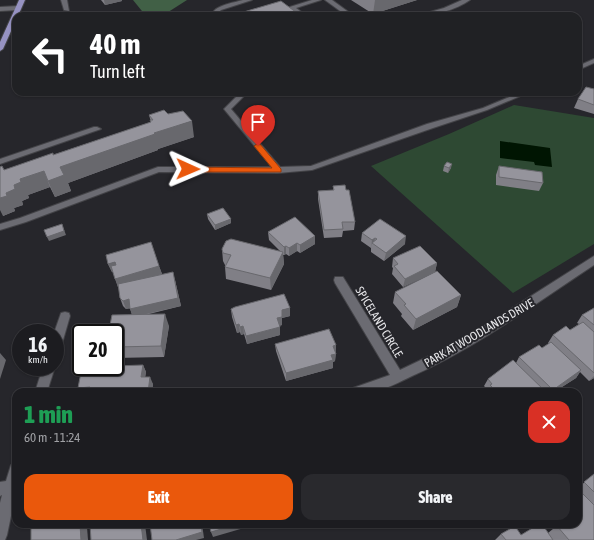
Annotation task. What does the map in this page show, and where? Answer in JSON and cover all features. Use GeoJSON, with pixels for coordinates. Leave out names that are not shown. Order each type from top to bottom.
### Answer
{"type":"FeatureCollection","features":[{"type":"Feature","properties":{"kind":"main road"},"geometry":{"type":"LineString","coordinates":[[17,12],[22,0]]}},
{"type":"Feature","properties":{"kind":"main road"},"geometry":{"type":"LineString","coordinates":[[0,49],[12,29]]}},
{"type":"Feature","properties":{"kind":"street","name":"PARK AT WOODLANDS DRIVE"},"geometry":{"type":"LineString","coordinates":[[368,388],[398,377],[438,358],[518,311],[594,260]]}},
{"type":"Feature","properties":{"kind":"street","name":"SPICELAND CIRCLE"},"geometry":{"type":"LineString","coordinates":[[339,280],[398,377]]}},
{"type":"Feature","properties":{"kind":"street"},"geometry":{"type":"LineString","coordinates":[[62,324],[65,316]]}},
{"type":"Feature","properties":{"kind":"street"},"geometry":{"type":"LineString","coordinates":[[42,388],[46,376]]}},
{"type":"Feature","properties":{"kind":"street"},"geometry":{"type":"LineString","coordinates":[[0,535],[9,487]]}},
{"type":"Feature","properties":{"kind":"lane"},"geometry":{"type":"LineString","coordinates":[[64,0],[67,10]]}},
{"type":"Feature","properties":{"kind":"lane"},"geometry":{"type":"LineString","coordinates":[[215,12],[219,8],[249,0]]}},
{"type":"Feature","properties":{"kind":"lane"},"geometry":{"type":"LineString","coordinates":[[278,12],[318,0]]}},
{"type":"Feature","properties":{"kind":"lane"},"geometry":{"type":"LineString","coordinates":[[328,0],[345,12]]}},
{"type":"Feature","properties":{"kind":"lane"},"geometry":{"type":"LineString","coordinates":[[434,12],[467,0]]}},
{"type":"Feature","properties":{"kind":"lane"},"geometry":{"type":"LineString","coordinates":[[0,9],[18,8]]}},
{"type":"Feature","properties":{"kind":"lane"},"geometry":{"type":"LineString","coordinates":[[292,8],[298,12]]}},
{"type":"Feature","properties":{"kind":"lane"},"geometry":{"type":"LineString","coordinates":[[582,66],[594,61]]}},
{"type":"Feature","properties":{"kind":"lane"},"geometry":{"type":"LineString","coordinates":[[241,96],[227,109],[278,170]]}},
{"type":"Feature","properties":{"kind":"lane"},"geometry":{"type":"LineString","coordinates":[[0,227],[23,220],[158,169],[278,170],[312,168],[430,126],[485,109],[517,96]]}},
{"type":"Feature","properties":{"kind":"lane"},"geometry":{"type":"LineString","coordinates":[[0,162],[97,129]]}},
{"type":"Feature","properties":{"kind":"shaded area"},"geometry":{"type":"Polygon","coordinates":[[[514,105],[594,118],[594,244],[513,293],[371,166],[514,105]]]}},
{"type":"Feature","properties":{"kind":"shaded area"},"geometry":{"type":"Polygon","coordinates":[[[500,141],[550,148],[552,167],[535,165],[534,162],[500,158],[500,141]]]}},
{"type":"Feature","properties":{"kind":"green space"},"geometry":{"type":"Polygon","coordinates":[[[133,0],[187,0],[168,12],[143,12],[133,0]]]}},
{"type":"Feature","properties":{"kind":"building"},"geometry":{"type":"Polygon","coordinates":[[[281,1],[296,12],[244,12],[281,1]]]}},
{"type":"Feature","properties":{"kind":"building"},"geometry":{"type":"Polygon","coordinates":[[[586,87],[594,89],[594,105],[578,99],[582,96],[582,93],[586,87]]]}},
{"type":"Feature","properties":{"kind":"building"},"geometry":{"type":"Polygon","coordinates":[[[164,110],[168,114],[183,111],[192,121],[60,167],[64,175],[48,181],[44,171],[20,179],[21,182],[14,185],[15,189],[6,193],[7,196],[0,198],[0,167],[2,166],[4,170],[151,122],[150,120],[153,120],[149,115],[164,110]]]}},
{"type":"Feature","properties":{"kind":"building"},"geometry":{"type":"Polygon","coordinates":[[[447,162],[452,164],[449,168],[444,166],[447,162]]]}},
{"type":"Feature","properties":{"kind":"building"},"geometry":{"type":"Polygon","coordinates":[[[499,166],[542,172],[543,183],[499,177],[499,166]]]}},
{"type":"Feature","properties":{"kind":"building"},"geometry":{"type":"Polygon","coordinates":[[[345,185],[346,190],[349,190],[355,222],[342,222],[343,229],[324,230],[318,191],[334,190],[333,186],[345,185]]]}},
{"type":"Feature","properties":{"kind":"building"},"geometry":{"type":"Polygon","coordinates":[[[223,208],[231,219],[215,225],[207,214],[223,208]]]}},
{"type":"Feature","properties":{"kind":"building"},"geometry":{"type":"Polygon","coordinates":[[[295,217],[315,236],[300,245],[297,243],[289,248],[286,246],[284,247],[268,232],[295,217]]]}},
{"type":"Feature","properties":{"kind":"building"},"geometry":{"type":"Polygon","coordinates":[[[380,219],[406,236],[386,253],[372,243],[377,239],[375,238],[372,240],[362,233],[380,219]]]}},
{"type":"Feature","properties":{"kind":"building"},"geometry":{"type":"Polygon","coordinates":[[[62,224],[64,231],[47,237],[44,230],[62,224]]]}},
{"type":"Feature","properties":{"kind":"building"},"geometry":{"type":"Polygon","coordinates":[[[231,239],[283,252],[270,278],[225,267],[231,255],[223,253],[222,249],[226,241],[231,239]]]}},
{"type":"Feature","properties":{"kind":"building"},"geometry":{"type":"Polygon","coordinates":[[[151,242],[159,266],[115,279],[111,266],[116,265],[115,262],[108,264],[106,255],[151,242]]]}},
{"type":"Feature","properties":{"kind":"building"},"geometry":{"type":"Polygon","coordinates":[[[420,246],[437,263],[405,279],[394,266],[398,264],[393,258],[420,246]]]}},
{"type":"Feature","properties":{"kind":"building"},"geometry":{"type":"Polygon","coordinates":[[[437,271],[461,295],[416,319],[404,305],[406,304],[395,292],[437,271]]]}},
{"type":"Feature","properties":{"kind":"building"},"geometry":{"type":"Polygon","coordinates":[[[173,272],[178,298],[130,309],[129,299],[123,301],[120,298],[118,284],[173,272]]]}},
{"type":"Feature","properties":{"kind":"building"},"geometry":{"type":"Polygon","coordinates":[[[284,294],[290,308],[282,310],[282,317],[277,318],[280,327],[246,336],[243,326],[240,327],[239,324],[236,325],[231,309],[284,294]]]}},
{"type":"Feature","properties":{"kind":"building"},"geometry":{"type":"Polygon","coordinates":[[[594,308],[594,325],[582,315],[594,308]]]}},
{"type":"Feature","properties":{"kind":"building"},"geometry":{"type":"Polygon","coordinates":[[[165,314],[161,346],[124,347],[124,324],[110,324],[112,315],[165,314]]]}},
{"type":"Feature","properties":{"kind":"building"},"geometry":{"type":"Polygon","coordinates":[[[583,322],[594,332],[594,373],[553,335],[566,326],[570,330],[583,322]]]}},
{"type":"Feature","properties":{"kind":"building"},"geometry":{"type":"Polygon","coordinates":[[[329,329],[336,345],[333,346],[336,354],[331,355],[333,360],[286,373],[275,344],[329,329]]]}},
{"type":"Feature","properties":{"kind":"building"},"geometry":{"type":"Polygon","coordinates":[[[551,342],[581,370],[556,388],[551,388],[519,357],[539,345],[542,348],[551,342]]]}},
{"type":"Feature","properties":{"kind":"building"},"geometry":{"type":"Polygon","coordinates":[[[513,360],[542,388],[493,388],[488,379],[513,360]]]}},
{"type":"Feature","properties":{"kind":"building"},"geometry":{"type":"Polygon","coordinates":[[[143,365],[141,377],[150,377],[149,388],[78,388],[80,376],[124,376],[124,366],[143,365]]]}},
{"type":"Feature","properties":{"kind":"building"},"geometry":{"type":"Polygon","coordinates":[[[594,474],[594,492],[584,482],[594,474]]]}},
{"type":"Feature","properties":{"kind":"building"},"geometry":{"type":"Polygon","coordinates":[[[582,493],[594,505],[594,540],[569,540],[559,528],[582,528],[582,493]]]}},
{"type":"Feature","properties":{"kind":"building"},"geometry":{"type":"Polygon","coordinates":[[[31,528],[80,528],[81,540],[31,540],[31,528]]]}},
{"type":"Feature","properties":{"kind":"building"},"geometry":{"type":"Polygon","coordinates":[[[90,528],[142,528],[143,540],[91,540],[90,528]]]}},
{"type":"Feature","properties":{"kind":"building"},"geometry":{"type":"Polygon","coordinates":[[[150,528],[202,528],[202,532],[176,540],[152,540],[150,528]]]}},
{"type":"Feature","properties":{"kind":"building"},"geometry":{"type":"Polygon","coordinates":[[[210,528],[225,528],[211,532],[210,528]]]}},
{"type":"Feature","properties":{"kind":"building"},"geometry":{"type":"Polygon","coordinates":[[[512,528],[516,528],[521,535],[532,528],[545,528],[553,540],[506,540],[501,534],[512,528]]]}},
{"type":"Feature","properties":{"kind":"route"},"geometry":{"type":"LineString","coordinates":[[188,169],[278,170],[258,146]]}}]}
